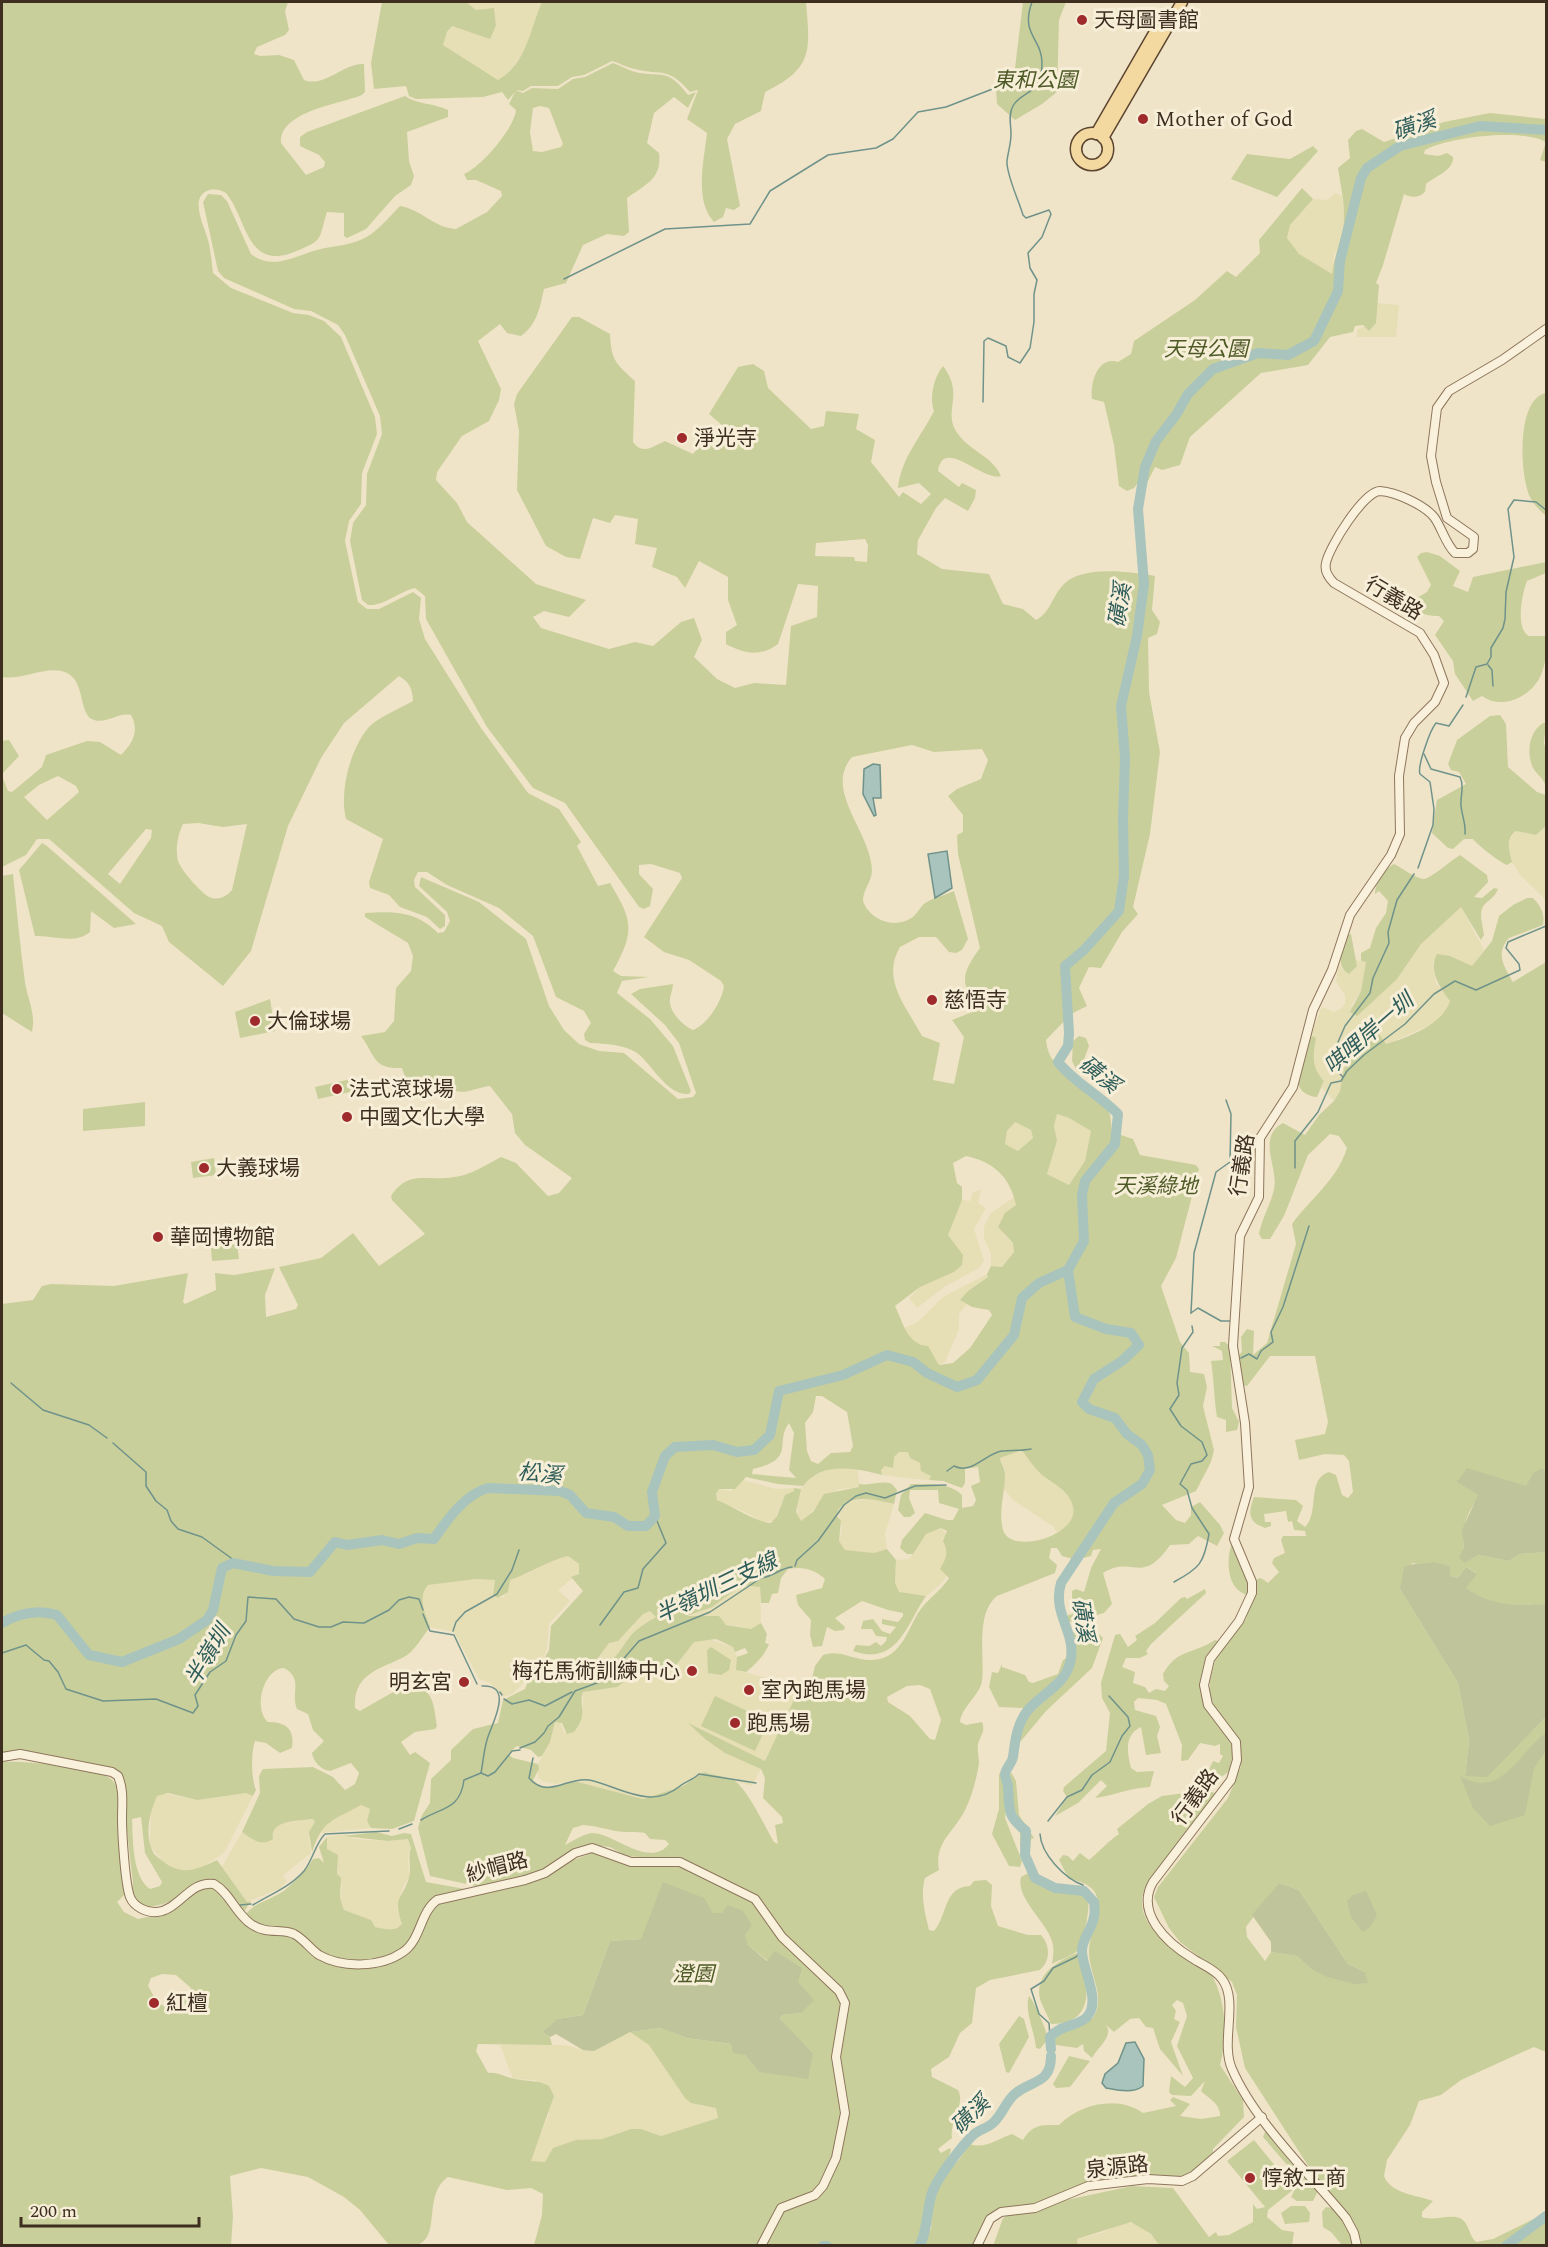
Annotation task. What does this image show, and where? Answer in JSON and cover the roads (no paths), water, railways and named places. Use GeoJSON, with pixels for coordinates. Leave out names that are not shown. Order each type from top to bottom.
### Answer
{"type":"FeatureCollection","features":[{"type":"Feature","properties":{"kind":"main road"},"geometry":{"type":"LineString","coordinates":[[1174,2],[1099,136],[1182,2]]}},
{"type":"Feature","properties":{"kind":"street","name":"行義路"},"geometry":{"type":"LineString","coordinates":[[1357,2246],[1354,2233],[1346,2218],[1265,2124],[1236,2077],[1229,2059],[1229,2000],[1224,1980],[1173,1945],[1157,1927],[1147,1905],[1153,1882],[1231,1780],[1237,1760],[1236,1743],[1208,1705],[1204,1685],[1210,1659],[1239,1621],[1252,1593],[1252,1582],[1234,1539],[1248,1494],[1249,1478],[1245,1423],[1233,1346],[1236,1326],[1237,1255],[1240,1236],[1259,1197],[1260,1138],[1293,1087],[1313,1010],[1332,970],[1350,915],[1390,855],[1400,834],[1399,776],[1405,738],[1414,723],[1436,702],[1444,683],[1434,655],[1420,633],[1334,583],[1328,577],[1326,563],[1363,501],[1374,492],[1381,491],[1402,498],[1433,516],[1455,553],[1468,553],[1473,549],[1474,537],[1448,518],[1436,482],[1431,456],[1437,408],[1449,391],[1502,360],[1546,329]]}},
{"type":"Feature","properties":{"kind":"street","name":"紗帽路"},"geometry":{"type":"LineString","coordinates":[[2,1757],[20,1754],[112,1772],[118,1776],[122,1792],[130,1896],[140,1908],[156,1912],[168,1909],[200,1885],[214,1884],[252,1924],[262,1930],[293,1933],[318,1954],[349,1965],[372,1963],[405,1951],[417,1935],[429,1908],[437,1900],[525,1880],[545,1873],[575,1853],[592,1848],[632,1862],[680,1862],[746,1893],[755,1899],[788,1943],[807,1958],[839,1991],[845,2003],[836,2057],[845,2113],[836,2158],[823,2186],[815,2195],[781,2208],[761,2246]]}},
{"type":"Feature","properties":{"kind":"street","name":"泉源路"},"geometry":{"type":"LineString","coordinates":[[977,2246],[990,2218],[1001,2212],[1035,2208],[1088,2186],[1148,2179],[1182,2181],[1192,2176],[1262,2117]]}},
{"type":"Feature","properties":{"kind":"water"},"geometry":{"type":"Polygon","coordinates":[[[873,764],[880,765],[881,798],[873,798],[876,815],[874,816],[863,794],[864,769],[873,764]]]}},
{"type":"Feature","properties":{"kind":"water"},"geometry":{"type":"Polygon","coordinates":[[[947,851],[952,888],[935,898],[928,854],[947,851]]]}},
{"type":"Feature","properties":{"kind":"water"},"geometry":{"type":"Polygon","coordinates":[[[1135,2042],[1144,2059],[1143,2086],[1130,2091],[1106,2088],[1102,2083],[1105,2074],[1118,2063],[1126,2043],[1135,2042]]]}},
{"type":"Feature","properties":{"kind":"waterway"},"geometry":{"type":"LineString","coordinates":[[983,402],[984,341],[988,338],[1006,346],[1008,357],[1020,363],[1030,348],[1037,280],[1030,268],[1028,253],[1042,237],[1051,214],[1049,210],[1026,218],[1023,215],[1007,166],[1011,138],[1011,109],[1021,97],[1035,87],[1041,74],[1041,55],[1028,22],[1032,2]]}},
{"type":"Feature","properties":{"kind":"waterway"},"geometry":{"type":"LineString","coordinates":[[564,279],[665,229],[750,224],[770,191],[828,155],[876,148],[893,139],[918,112],[946,107],[1021,78],[1038,83]]}},
{"type":"Feature","properties":{"kind":"waterway","name":"磺溪"},"geometry":{"type":"LineString","coordinates":[[1051,2049],[1050,2037],[1054,2033],[1082,2021],[1091,2011],[1092,1994],[1082,1950],[1094,1917],[1094,1902],[1084,1891],[1055,1888],[1035,1878],[1025,1855],[1026,1831],[1015,1821],[1010,1812],[1005,1774],[1012,1759],[1017,1732],[1024,1715],[1060,1681],[1069,1667],[1070,1639],[1059,1604],[1061,1583],[1114,1503],[1142,1484],[1150,1470],[1148,1455],[1142,1445],[1127,1434],[1115,1418],[1089,1409],[1082,1402],[1094,1379],[1122,1361],[1139,1345],[1131,1333],[1106,1329],[1075,1317],[1068,1270],[1084,1241],[1082,1195],[1085,1181],[1115,1144],[1118,1114],[1058,1062],[1068,1046],[1069,1033],[1065,966],[1084,950],[1119,911],[1124,876],[1125,758],[1121,706],[1137,636],[1144,584],[1138,509],[1145,467],[1156,441],[1176,415],[1188,394],[1213,369],[1258,353],[1288,355],[1314,341],[1338,291],[1340,261],[1361,178],[1367,168],[1400,146],[1480,126],[1546,130]]}},
{"type":"Feature","properties":{"kind":"waterway"},"geometry":{"type":"LineString","coordinates":[[1466,697],[1476,667],[1487,664],[1491,657],[1491,648],[1503,628],[1506,592],[1514,557],[1508,509],[1514,500],[1536,502],[1546,510]]}},
{"type":"Feature","properties":{"kind":"waterway"},"geometry":{"type":"LineString","coordinates":[[1488,665],[1492,670],[1493,686]]}},
{"type":"Feature","properties":{"kind":"waterway"},"geometry":{"type":"LineString","coordinates":[[1418,868],[1433,825],[1434,809],[1430,782],[1420,774],[1422,757],[1436,723],[1449,726],[1463,705]]}},
{"type":"Feature","properties":{"kind":"waterway"},"geometry":{"type":"LineString","coordinates":[[1424,754],[1431,769],[1460,777],[1465,834]]}},
{"type":"Feature","properties":{"kind":"waterway"},"geometry":{"type":"LineString","coordinates":[[1335,1049],[1345,1026],[1370,993],[1373,978],[1389,943],[1388,932],[1397,900],[1414,874]]}},
{"type":"Feature","properties":{"kind":"waterway","name":"唭哩岸一圳"},"geometry":{"type":"LineString","coordinates":[[1295,1168],[1295,1141],[1318,1112],[1331,1083],[1341,1081],[1347,1071],[1364,1055],[1405,1024],[1434,994],[1455,981],[1476,990],[1520,970],[1519,964],[1506,948],[1508,942],[1546,926]]}},
{"type":"Feature","properties":{"kind":"waterway"},"geometry":{"type":"LineString","coordinates":[[1335,1059],[1335,1069],[1343,1077]]}},
{"type":"Feature","properties":{"kind":"waterway"},"geometry":{"type":"LineString","coordinates":[[1191,1313],[1194,1253],[1216,1172],[1230,1162],[1231,1114],[1226,1100]]}},
{"type":"Feature","properties":{"kind":"waterway"},"geometry":{"type":"LineString","coordinates":[[1241,1358],[1249,1354],[1257,1359],[1261,1351],[1273,1342],[1271,1332],[1283,1307],[1309,1226]]}},
{"type":"Feature","properties":{"kind":"waterway","name":"松溪"},"geometry":{"type":"LineString","coordinates":[[2,1623],[28,1613],[42,1612],[57,1615],[89,1655],[122,1662],[179,1639],[207,1620],[213,1610],[222,1568],[233,1563],[273,1571],[310,1572],[335,1542],[347,1545],[382,1540],[399,1544],[417,1538],[434,1539],[464,1502],[488,1488],[560,1491],[570,1495],[586,1513],[614,1517],[628,1526],[646,1526],[655,1516],[652,1492],[665,1456],[675,1447],[713,1445],[737,1452],[754,1450],[770,1435],[779,1391],[843,1375],[887,1355],[913,1362],[927,1373],[957,1387],[977,1380],[1014,1335],[1022,1298],[1039,1283],[1068,1270]]}},
{"type":"Feature","properties":{"kind":"waterway"},"geometry":{"type":"LineString","coordinates":[[1191,1313],[1198,1308],[1221,1321],[1230,1321]]}},
{"type":"Feature","properties":{"kind":"waterway"},"geometry":{"type":"LineString","coordinates":[[1174,1582],[1190,1573],[1199,1564],[1203,1558],[1209,1534],[1192,1508],[1187,1490],[1180,1484],[1191,1464],[1202,1461],[1207,1455],[1202,1442],[1181,1426],[1170,1409],[1179,1395],[1177,1383],[1182,1348],[1193,1332],[1192,1326]]}},
{"type":"Feature","properties":{"kind":"waterway"},"geometry":{"type":"LineString","coordinates":[[11,1383],[43,1410],[89,1425],[107,1438]]}},
{"type":"Feature","properties":{"kind":"waterway"},"geometry":{"type":"LineString","coordinates":[[113,1443],[146,1472],[146,1486],[156,1501],[167,1510],[171,1521],[178,1529],[202,1537],[231,1558],[233,1563]]}},
{"type":"Feature","properties":{"kind":"waterway","name":"半嶺圳三支線"},"geometry":{"type":"LineString","coordinates":[[947,1471],[954,1466],[961,1468],[973,1466],[990,1455],[1002,1451],[1031,1449]]}},
{"type":"Feature","properties":{"kind":"waterway","name":"半嶺圳三支線"},"geometry":{"type":"LineString","coordinates":[[795,1566],[797,1560],[818,1541],[844,1505],[856,1496],[866,1493],[885,1498],[915,1486],[946,1485]]}},
{"type":"Feature","properties":{"kind":"waterway"},"geometry":{"type":"LineString","coordinates":[[600,1625],[624,1592],[638,1588],[643,1569],[666,1543],[655,1516]]}},
{"type":"Feature","properties":{"kind":"waterway"},"geometry":{"type":"LineString","coordinates":[[453,1631],[456,1622],[465,1612],[497,1594],[512,1570],[519,1550]]}},
{"type":"Feature","properties":{"kind":"waterway","name":"半嶺圳三支線"},"geometry":{"type":"LineString","coordinates":[[520,1748],[535,1742],[544,1733],[548,1726],[559,1717],[575,1691],[605,1680],[639,1641],[710,1612],[761,1578],[792,1567]]}},
{"type":"Feature","properties":{"kind":"waterway","name":"半嶺圳"},"geometry":{"type":"LineString","coordinates":[[2,1653],[26,1645],[44,1660],[49,1661],[58,1672],[66,1689],[103,1701],[156,1699],[193,1713],[198,1706],[195,1695],[210,1672],[226,1661],[236,1635],[246,1621],[248,1597],[276,1599],[294,1619],[319,1627],[331,1627],[343,1622],[364,1623],[389,1610],[399,1600],[409,1597],[419,1599],[423,1610]]}},
{"type":"Feature","properties":{"kind":"waterway","name":"半嶺圳"},"geometry":{"type":"LineString","coordinates":[[423,1614],[430,1631],[454,1635],[477,1684]]}},
{"type":"Feature","properties":{"kind":"waterway","name":"半嶺圳"},"geometry":{"type":"LineString","coordinates":[[482,1686],[492,1687],[498,1692],[499,1699],[496,1717],[486,1744],[481,1773],[488,1776],[495,1772],[512,1751],[520,1750]]}},
{"type":"Feature","properties":{"kind":"waterway"},"geometry":{"type":"LineString","coordinates":[[504,1699],[512,1704],[529,1700],[545,1706],[572,1692]]}},
{"type":"Feature","properties":{"kind":"waterway"},"geometry":{"type":"LineString","coordinates":[[1048,1821],[1067,1797],[1082,1790],[1092,1775],[1110,1762],[1122,1736],[1130,1726],[1128,1717],[1109,1696]]}},
{"type":"Feature","properties":{"kind":"waterway","name":"半嶺圳"},"geometry":{"type":"LineString","coordinates":[[533,1758],[529,1778],[543,1787],[589,1780],[646,1797],[669,1793],[699,1774],[756,1783]]}},
{"type":"Feature","properties":{"kind":"waterway"},"geometry":{"type":"LineString","coordinates":[[421,1820],[449,1806],[459,1797],[464,1780],[481,1773]]}},
{"type":"Feature","properties":{"kind":"waterway"},"geometry":{"type":"LineString","coordinates":[[399,1829],[412,1824]]}},
{"type":"Feature","properties":{"kind":"waterway"},"geometry":{"type":"LineString","coordinates":[[253,1905],[299,1877],[325,1834],[389,1831]]}},
{"type":"Feature","properties":{"kind":"waterway"},"geometry":{"type":"LineString","coordinates":[[1040,1834],[1041,1842],[1055,1865],[1083,1885],[1084,1891]]}},
{"type":"Feature","properties":{"kind":"waterway"},"geometry":{"type":"LineString","coordinates":[[240,1905],[251,1904]]}},
{"type":"Feature","properties":{"kind":"waterway"},"geometry":{"type":"LineString","coordinates":[[1050,2037],[1049,2023],[1039,2014],[1031,1989],[1044,1981],[1053,1968],[1076,1957],[1082,1950]]}},
{"type":"Feature","properties":{"kind":"waterway","name":"磺溪"},"geometry":{"type":"LineString","coordinates":[[919,2246],[924,2235],[932,2193],[944,2171],[972,2136],[994,2122],[1013,2096],[1044,2077],[1048,2072],[1051,2056]]}},
{"type":"Feature","properties":{"kind":"waterway"},"geometry":{"type":"LineString","coordinates":[[1506,2246],[1546,2216]]}},
{"type":"Feature","properties":{"kind":"place","name":"天母圖書館"},"geometry":{"type":"Point","coordinates":[1082,20]}},
{"type":"Feature","properties":{"kind":"place","name":"Mother of God"},"geometry":{"type":"Point","coordinates":[1143,119]}},
{"type":"Feature","properties":{"kind":"place","name":"淨光寺"},"geometry":{"type":"Point","coordinates":[682,438]}},
{"type":"Feature","properties":{"kind":"place","name":"慈悟寺"},"geometry":{"type":"Point","coordinates":[932,1000]}},
{"type":"Feature","properties":{"kind":"place","name":"大倫球場"},"geometry":{"type":"Point","coordinates":[255,1021]}},
{"type":"Feature","properties":{"kind":"place","name":"法式滾球場"},"geometry":{"type":"Point","coordinates":[337,1089]}},
{"type":"Feature","properties":{"kind":"place","name":"中國文化大學"},"geometry":{"type":"Point","coordinates":[347,1117]}},
{"type":"Feature","properties":{"kind":"place","name":"大義球場"},"geometry":{"type":"Point","coordinates":[204,1168]}},
{"type":"Feature","properties":{"kind":"place","name":"華岡博物館"},"geometry":{"type":"Point","coordinates":[158,1237]}},
{"type":"Feature","properties":{"kind":"place","name":"梅花馬術訓練中心"},"geometry":{"type":"Point","coordinates":[692,1671]}},
{"type":"Feature","properties":{"kind":"place","name":"明玄宮"},"geometry":{"type":"Point","coordinates":[464,1682]}},
{"type":"Feature","properties":{"kind":"place","name":"室內跑馬場"},"geometry":{"type":"Point","coordinates":[749,1690]}},
{"type":"Feature","properties":{"kind":"place","name":"跑馬場"},"geometry":{"type":"Point","coordinates":[735,1723]}},
{"type":"Feature","properties":{"kind":"place","name":"紅檀"},"geometry":{"type":"Point","coordinates":[154,2003]}},
{"type":"Feature","properties":{"kind":"place","name":"惇敘工商"},"geometry":{"type":"Point","coordinates":[1250,2178]}},
{"type":"Feature","properties":{"kind":"park label","name":"東和公園"},"geometry":{"type":"Point","coordinates":[1035,80]}},
{"type":"Feature","properties":{"kind":"park label","name":"天母公園"},"geometry":{"type":"Point","coordinates":[1206,349]}},
{"type":"Feature","properties":{"kind":"park label","name":"天溪綠地"},"geometry":{"type":"Point","coordinates":[1156,1186]}},
{"type":"Feature","properties":{"kind":"park label","name":"澄園"},"geometry":{"type":"Point","coordinates":[693,1974]}}]}
